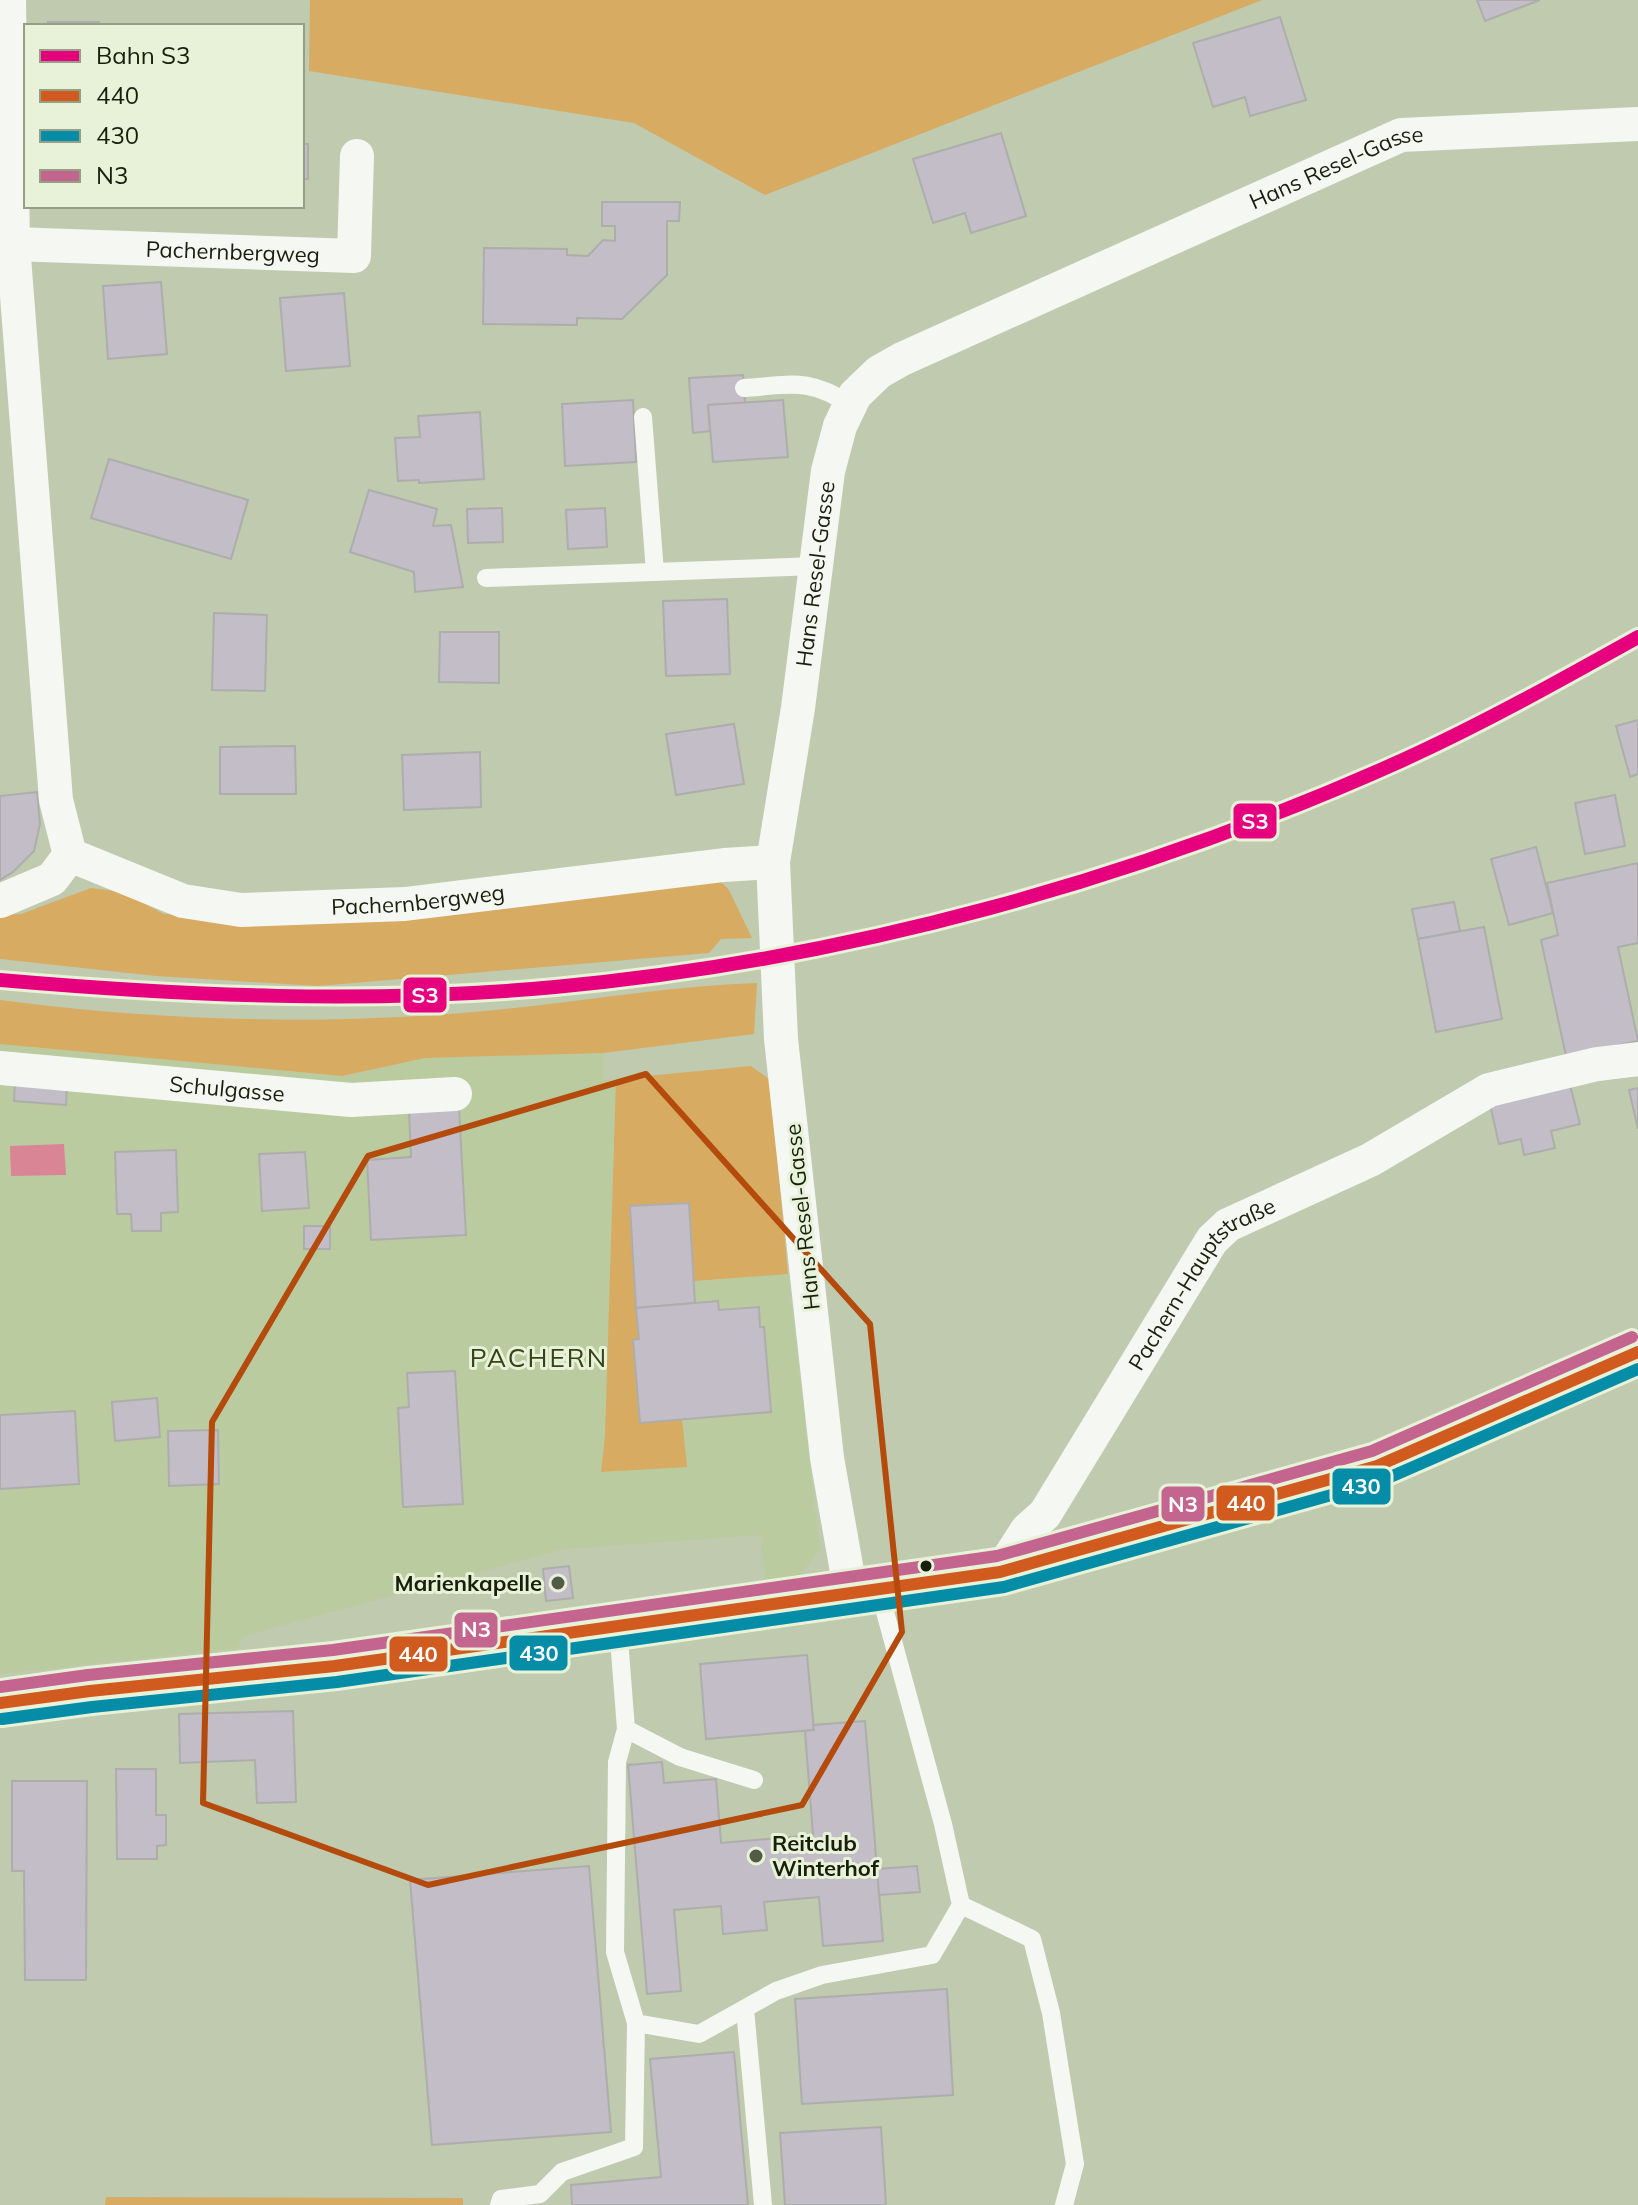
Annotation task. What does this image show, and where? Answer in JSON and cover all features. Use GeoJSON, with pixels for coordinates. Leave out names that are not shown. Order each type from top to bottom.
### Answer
{"type":"FeatureCollection","features":[{"type":"Feature","properties":{"kind":"main road"},"geometry":{"type":"LineString","coordinates":[[0,1703],[335,1666],[1000,1572],[1377,1466],[1638,1352]]}},
{"type":"Feature","properties":{"kind":"street"},"geometry":{"type":"LineString","coordinates":[[0,901],[52,879],[70,855],[56,800],[13,244],[9,0]]}},
{"type":"Feature","properties":{"kind":"street","name":"Hans Resel-Gasse"},"geometry":{"type":"LineString","coordinates":[[865,1592],[818,1463],[787,1169],[773,862],[798,708],[828,471],[840,426],[855,395],[879,372],[902,359],[1401,135],[1638,124]]}},
{"type":"Feature","properties":{"kind":"street","name":"Pachernbergweg"},"geometry":{"type":"LineString","coordinates":[[13,244],[354,256],[357,156]]}},
{"type":"Feature","properties":{"kind":"street","name":"Pachernbergweg"},"geometry":{"type":"LineString","coordinates":[[70,855],[183,901],[241,910],[405,904],[724,865],[773,862]]}},
{"type":"Feature","properties":{"kind":"street","name":"Pachern-Hauptstraße"},"geometry":{"type":"LineString","coordinates":[[1000,1572],[1027,1530],[1045,1514],[1212,1240],[1228,1225],[1370,1160],[1489,1090],[1597,1064],[1638,1059]]}},
{"type":"Feature","properties":{"kind":"street","name":"Schulgasse"},"geometry":{"type":"LineString","coordinates":[[0,1068],[351,1100],[455,1094]]}},
{"type":"Feature","properties":{"kind":"lane"},"geometry":{"type":"LineString","coordinates":[[744,388],[813,385],[850,405]]}},
{"type":"Feature","properties":{"kind":"lane"},"geometry":{"type":"LineString","coordinates":[[643,417],[655,572]]}},
{"type":"Feature","properties":{"kind":"lane"},"geometry":{"type":"LineString","coordinates":[[486,578],[816,566]]}},
{"type":"Feature","properties":{"kind":"lane"},"geometry":{"type":"LineString","coordinates":[[636,2023],[699,2034],[776,1991],[822,1975],[932,1955],[961,1905],[943,1824],[865,1592]]}},
{"type":"Feature","properties":{"kind":"lane"},"geometry":{"type":"LineString","coordinates":[[499,2205],[501,2199],[540,2194],[562,2172],[634,2147],[636,2023],[615,1952],[617,1762],[626,1729],[618,1626]]}},
{"type":"Feature","properties":{"kind":"lane"},"geometry":{"type":"LineString","coordinates":[[626,1729],[680,1757],[754,1780]]}},
{"type":"Feature","properties":{"kind":"lane"},"geometry":{"type":"LineString","coordinates":[[961,1905],[1032,1939],[1051,2013],[1075,2164],[1064,2205]]}},
{"type":"Feature","properties":{"kind":"lane"},"geometry":{"type":"LineString","coordinates":[[745,2009],[763,2205]]}},
{"type":"Feature","properties":{"kind":"highlighted area"},"geometry":{"type":"Polygon","coordinates":[[[646,1074],[870,1324],[902,1632],[802,1805],[428,1885],[203,1803],[212,1422],[368,1156],[646,1074]]]}},
{"type":"Feature","properties":{"kind":"shaded area"},"geometry":{"type":"Polygon","coordinates":[[[310,0],[1262,0],[765,195],[634,123],[309,71],[310,0]]]}},
{"type":"Feature","properties":{"kind":"shaded area"},"geometry":{"type":"Polygon","coordinates":[[[721,882],[729,890],[752,938],[721,939],[709,953],[318,986],[156,976],[0,959],[0,915],[21,914],[91,888],[122,892],[164,914],[276,920],[721,882]]]}},
{"type":"Feature","properties":{"kind":"shaded area"},"geometry":{"type":"Polygon","coordinates":[[[757,983],[754,1034],[603,1053],[425,1058],[342,1076],[0,1044],[0,1000],[181,1017],[364,1019],[485,1011],[757,983]]]}},
{"type":"Feature","properties":{"kind":"shaded area"},"geometry":{"type":"Polygon","coordinates":[[[0,1044],[342,1076],[425,1058],[603,1053],[603,1080],[751,1066],[770,1080],[788,1274],[820,1549],[796,1580],[766,1583],[760,1535],[564,1549],[243,1636],[238,1648],[0,1674],[0,1044]]]}},
{"type":"Feature","properties":{"kind":"shaded area"},"geometry":{"type":"Polygon","coordinates":[[[751,1066],[770,1080],[788,1274],[694,1281],[689,1203],[631,1207],[639,1339],[633,1341],[640,1422],[682,1419],[687,1467],[601,1472],[605,1436],[616,1079],[751,1066]]]}},
{"type":"Feature","properties":{"kind":"shaded area"},"geometry":{"type":"Polygon","coordinates":[[[64,1144],[66,1175],[11,1176],[10,1146],[64,1144]]]}},
{"type":"Feature","properties":{"kind":"shaded area"},"geometry":{"type":"Polygon","coordinates":[[[106,2197],[463,2198],[463,2205],[105,2205],[106,2197]]]}},
{"type":"Feature","properties":{"kind":"building"},"geometry":{"type":"Polygon","coordinates":[[[1477,0],[1540,0],[1485,21],[1477,0]]]}},
{"type":"Feature","properties":{"kind":"building"},"geometry":{"type":"Polygon","coordinates":[[[1280,17],[1306,100],[1250,116],[1245,97],[1213,107],[1193,43],[1280,17]]]}},
{"type":"Feature","properties":{"kind":"building"},"geometry":{"type":"Polygon","coordinates":[[[48,22],[99,22],[99,24],[48,22]]]}},
{"type":"Feature","properties":{"kind":"building"},"geometry":{"type":"Polygon","coordinates":[[[1001,133],[1026,216],[971,233],[965,213],[933,223],[913,159],[1001,133]]]}},
{"type":"Feature","properties":{"kind":"building"},"geometry":{"type":"Polygon","coordinates":[[[304,144],[308,144],[308,179],[304,179],[304,144]]]}},
{"type":"Feature","properties":{"kind":"building"},"geometry":{"type":"Polygon","coordinates":[[[602,202],[680,202],[679,221],[667,221],[667,275],[622,319],[577,318],[577,325],[483,324],[484,248],[567,249],[567,255],[588,256],[603,240],[615,241],[615,226],[602,226],[602,202]]]}},
{"type":"Feature","properties":{"kind":"building"},"geometry":{"type":"Polygon","coordinates":[[[161,282],[167,354],[108,359],[103,286],[161,282]]]}},
{"type":"Feature","properties":{"kind":"building"},"geometry":{"type":"Polygon","coordinates":[[[344,293],[350,366],[286,371],[280,298],[344,293]]]}},
{"type":"Feature","properties":{"kind":"building"},"geometry":{"type":"Polygon","coordinates":[[[743,375],[745,403],[708,405],[710,431],[693,433],[689,378],[743,375]]]}},
{"type":"Feature","properties":{"kind":"building"},"geometry":{"type":"Polygon","coordinates":[[[633,400],[636,462],[565,466],[562,404],[633,400]]]}},
{"type":"Feature","properties":{"kind":"building"},"geometry":{"type":"Polygon","coordinates":[[[783,400],[788,457],[713,462],[708,405],[783,400]]]}},
{"type":"Feature","properties":{"kind":"building"},"geometry":{"type":"Polygon","coordinates":[[[480,412],[484,479],[419,483],[419,480],[398,481],[395,438],[420,437],[418,416],[480,412]]]}},
{"type":"Feature","properties":{"kind":"building"},"geometry":{"type":"Polygon","coordinates":[[[109,459],[248,500],[231,559],[91,518],[109,459]]]}},
{"type":"Feature","properties":{"kind":"building"},"geometry":{"type":"Polygon","coordinates":[[[369,490],[437,509],[433,526],[451,525],[463,587],[415,592],[414,572],[350,552],[369,490]]]}},
{"type":"Feature","properties":{"kind":"building"},"geometry":{"type":"Polygon","coordinates":[[[502,508],[503,542],[468,543],[467,509],[502,508]]]}},
{"type":"Feature","properties":{"kind":"building"},"geometry":{"type":"Polygon","coordinates":[[[605,508],[607,547],[568,549],[566,510],[605,508]]]}},
{"type":"Feature","properties":{"kind":"building"},"geometry":{"type":"Polygon","coordinates":[[[727,599],[730,674],[666,676],[663,601],[727,599]]]}},
{"type":"Feature","properties":{"kind":"building"},"geometry":{"type":"Polygon","coordinates":[[[214,613],[267,615],[265,691],[212,690],[214,613]]]}},
{"type":"Feature","properties":{"kind":"building"},"geometry":{"type":"Polygon","coordinates":[[[440,632],[499,632],[499,683],[439,682],[440,632]]]}},
{"type":"Feature","properties":{"kind":"building"},"geometry":{"type":"Polygon","coordinates":[[[1638,720],[1638,774],[1630,777],[1616,726],[1638,720]]]}},
{"type":"Feature","properties":{"kind":"building"},"geometry":{"type":"Polygon","coordinates":[[[734,724],[744,784],[676,795],[666,734],[734,724]]]}},
{"type":"Feature","properties":{"kind":"building"},"geometry":{"type":"Polygon","coordinates":[[[295,746],[296,794],[220,794],[220,747],[295,746]]]}},
{"type":"Feature","properties":{"kind":"building"},"geometry":{"type":"Polygon","coordinates":[[[480,752],[481,807],[404,810],[402,755],[480,752]]]}},
{"type":"Feature","properties":{"kind":"building"},"geometry":{"type":"Polygon","coordinates":[[[37,792],[40,824],[34,851],[0,880],[0,796],[37,792]]]}},
{"type":"Feature","properties":{"kind":"building"},"geometry":{"type":"Polygon","coordinates":[[[1615,795],[1625,846],[1585,854],[1575,803],[1615,795]]]}},
{"type":"Feature","properties":{"kind":"building"},"geometry":{"type":"Polygon","coordinates":[[[1536,847],[1553,913],[1509,925],[1491,859],[1536,847]]]}},
{"type":"Feature","properties":{"kind":"building"},"geometry":{"type":"Polygon","coordinates":[[[1638,863],[1638,943],[1618,947],[1638,1041],[1566,1056],[1541,940],[1558,935],[1547,883],[1638,863]]]}},
{"type":"Feature","properties":{"kind":"building"},"geometry":{"type":"Polygon","coordinates":[[[1454,902],[1460,931],[1418,939],[1412,909],[1454,902]]]}},
{"type":"Feature","properties":{"kind":"building"},"geometry":{"type":"Polygon","coordinates":[[[1484,927],[1502,1019],[1436,1032],[1418,939],[1484,927]]]}},
{"type":"Feature","properties":{"kind":"building"},"geometry":{"type":"Polygon","coordinates":[[[15,1080],[67,1084],[66,1105],[14,1101],[15,1080]]]}},
{"type":"Feature","properties":{"kind":"building"},"geometry":{"type":"Polygon","coordinates":[[[1569,1081],[1580,1124],[1551,1131],[1555,1148],[1524,1155],[1521,1139],[1499,1144],[1489,1100],[1569,1081]]]}},
{"type":"Feature","properties":{"kind":"building"},"geometry":{"type":"Polygon","coordinates":[[[1638,1088],[1638,1129],[1629,1090],[1638,1088]]]}},
{"type":"Feature","properties":{"kind":"building"},"geometry":{"type":"Polygon","coordinates":[[[459,1108],[466,1235],[371,1240],[367,1160],[411,1157],[409,1111],[459,1108]]]}},
{"type":"Feature","properties":{"kind":"building"},"geometry":{"type":"Polygon","coordinates":[[[176,1150],[178,1212],[161,1213],[161,1231],[132,1231],[131,1214],[117,1214],[115,1152],[176,1150]]]}},
{"type":"Feature","properties":{"kind":"building"},"geometry":{"type":"Polygon","coordinates":[[[305,1152],[309,1208],[262,1211],[259,1154],[305,1152]]]}},
{"type":"Feature","properties":{"kind":"building"},"geometry":{"type":"Polygon","coordinates":[[[689,1203],[695,1303],[636,1308],[630,1206],[689,1203]]]}},
{"type":"Feature","properties":{"kind":"building"},"geometry":{"type":"Polygon","coordinates":[[[304,1226],[330,1226],[330,1249],[304,1249],[304,1226]]]}},
{"type":"Feature","properties":{"kind":"building"},"geometry":{"type":"Polygon","coordinates":[[[718,1301],[719,1310],[759,1307],[760,1327],[764,1327],[771,1412],[640,1423],[633,1340],[639,1339],[636,1308],[718,1301]]]}},
{"type":"Feature","properties":{"kind":"building"},"geometry":{"type":"Polygon","coordinates":[[[455,1371],[463,1504],[403,1507],[398,1408],[409,1407],[407,1373],[455,1371]]]}},
{"type":"Feature","properties":{"kind":"building"},"geometry":{"type":"Polygon","coordinates":[[[157,1398],[160,1437],[115,1441],[112,1402],[157,1398]]]}},
{"type":"Feature","properties":{"kind":"building"},"geometry":{"type":"Polygon","coordinates":[[[75,1411],[79,1484],[0,1489],[0,1415],[75,1411]]]}},
{"type":"Feature","properties":{"kind":"building"},"geometry":{"type":"Polygon","coordinates":[[[218,1430],[219,1484],[169,1486],[168,1431],[218,1430]]]}},
{"type":"Feature","properties":{"kind":"building","name":"Marienkapelle"},"geometry":{"type":"Polygon","coordinates":[[[569,1566],[573,1598],[546,1601],[543,1569],[569,1566]]]}},
{"type":"Feature","properties":{"kind":"building"},"geometry":{"type":"Polygon","coordinates":[[[807,1655],[814,1730],[706,1739],[700,1664],[807,1655]]]}},
{"type":"Feature","properties":{"kind":"building"},"geometry":{"type":"Polygon","coordinates":[[[293,1711],[296,1802],[257,1803],[255,1760],[180,1763],[179,1714],[293,1711]]]}},
{"type":"Feature","properties":{"kind":"building","name":"Reitclub Winterhof"},"geometry":{"type":"Polygon","coordinates":[[[865,1721],[883,1941],[823,1946],[819,1897],[764,1902],[767,1930],[723,1934],[721,1906],[674,1910],[681,1991],[647,1994],[628,1765],[662,1762],[664,1783],[716,1779],[721,1843],[813,1835],[805,1731],[814,1730],[813,1725],[865,1721]]]}},
{"type":"Feature","properties":{"kind":"building"},"geometry":{"type":"Polygon","coordinates":[[[116,1769],[156,1769],[156,1815],[166,1815],[166,1845],[157,1846],[157,1859],[117,1859],[116,1769]]]}},
{"type":"Feature","properties":{"kind":"building"},"geometry":{"type":"Polygon","coordinates":[[[12,1781],[87,1781],[86,1980],[25,1980],[24,1871],[12,1871],[12,1781]]]}},
{"type":"Feature","properties":{"kind":"building"},"geometry":{"type":"Polygon","coordinates":[[[589,1866],[611,2132],[432,2145],[410,1880],[589,1866]]]}},
{"type":"Feature","properties":{"kind":"building"},"geometry":{"type":"Polygon","coordinates":[[[917,1866],[920,1892],[879,1895],[877,1869],[917,1866]]]}},
{"type":"Feature","properties":{"kind":"building"},"geometry":{"type":"Polygon","coordinates":[[[947,1989],[953,2095],[802,2104],[795,1999],[947,1989]]]}},
{"type":"Feature","properties":{"kind":"building"},"geometry":{"type":"Polygon","coordinates":[[[734,2052],[748,2205],[572,2205],[571,2185],[661,2177],[650,2059],[734,2052]]]}},
{"type":"Feature","properties":{"kind":"building"},"geometry":{"type":"Polygon","coordinates":[[[881,2127],[886,2205],[785,2205],[780,2133],[881,2127]]]}},
{"type":"Feature","properties":{"kind":"rail line","name":"S3"},"geometry":{"type":"LineString","coordinates":[[0,980],[278,996],[486,992],[664,974],[773,957],[881,935],[1094,877],[1302,803],[1463,731],[1638,637]]}},
{"type":"Feature","properties":{"kind":"transit line","name":"N3"},"geometry":{"type":"LineString","coordinates":[[0,1687],[333,1650],[997,1556],[1372,1451],[1632,1337]]}},
{"type":"Feature","properties":{"kind":"transit line","name":"440"},"geometry":{"type":"LineString","coordinates":[[0,1703],[335,1666],[1000,1572],[1377,1466],[1638,1352]]}},
{"type":"Feature","properties":{"kind":"transit line","name":"430"},"geometry":{"type":"LineString","coordinates":[[2,1719],[337,1682],[1004,1587],[1381,1481],[1638,1369]]}},
{"type":"Feature","properties":{"kind":"place","name":"Marienkapelle"},"geometry":{"type":"Point","coordinates":[558,1583]}},
{"type":"Feature","properties":{"kind":"place","name":"Reitclub Winterhof"},"geometry":{"type":"Point","coordinates":[756,1856]}},
{"type":"Feature","properties":{"kind":"district","name":"PACHERN"},"geometry":{"type":"Point","coordinates":[539,1358]}}]}
